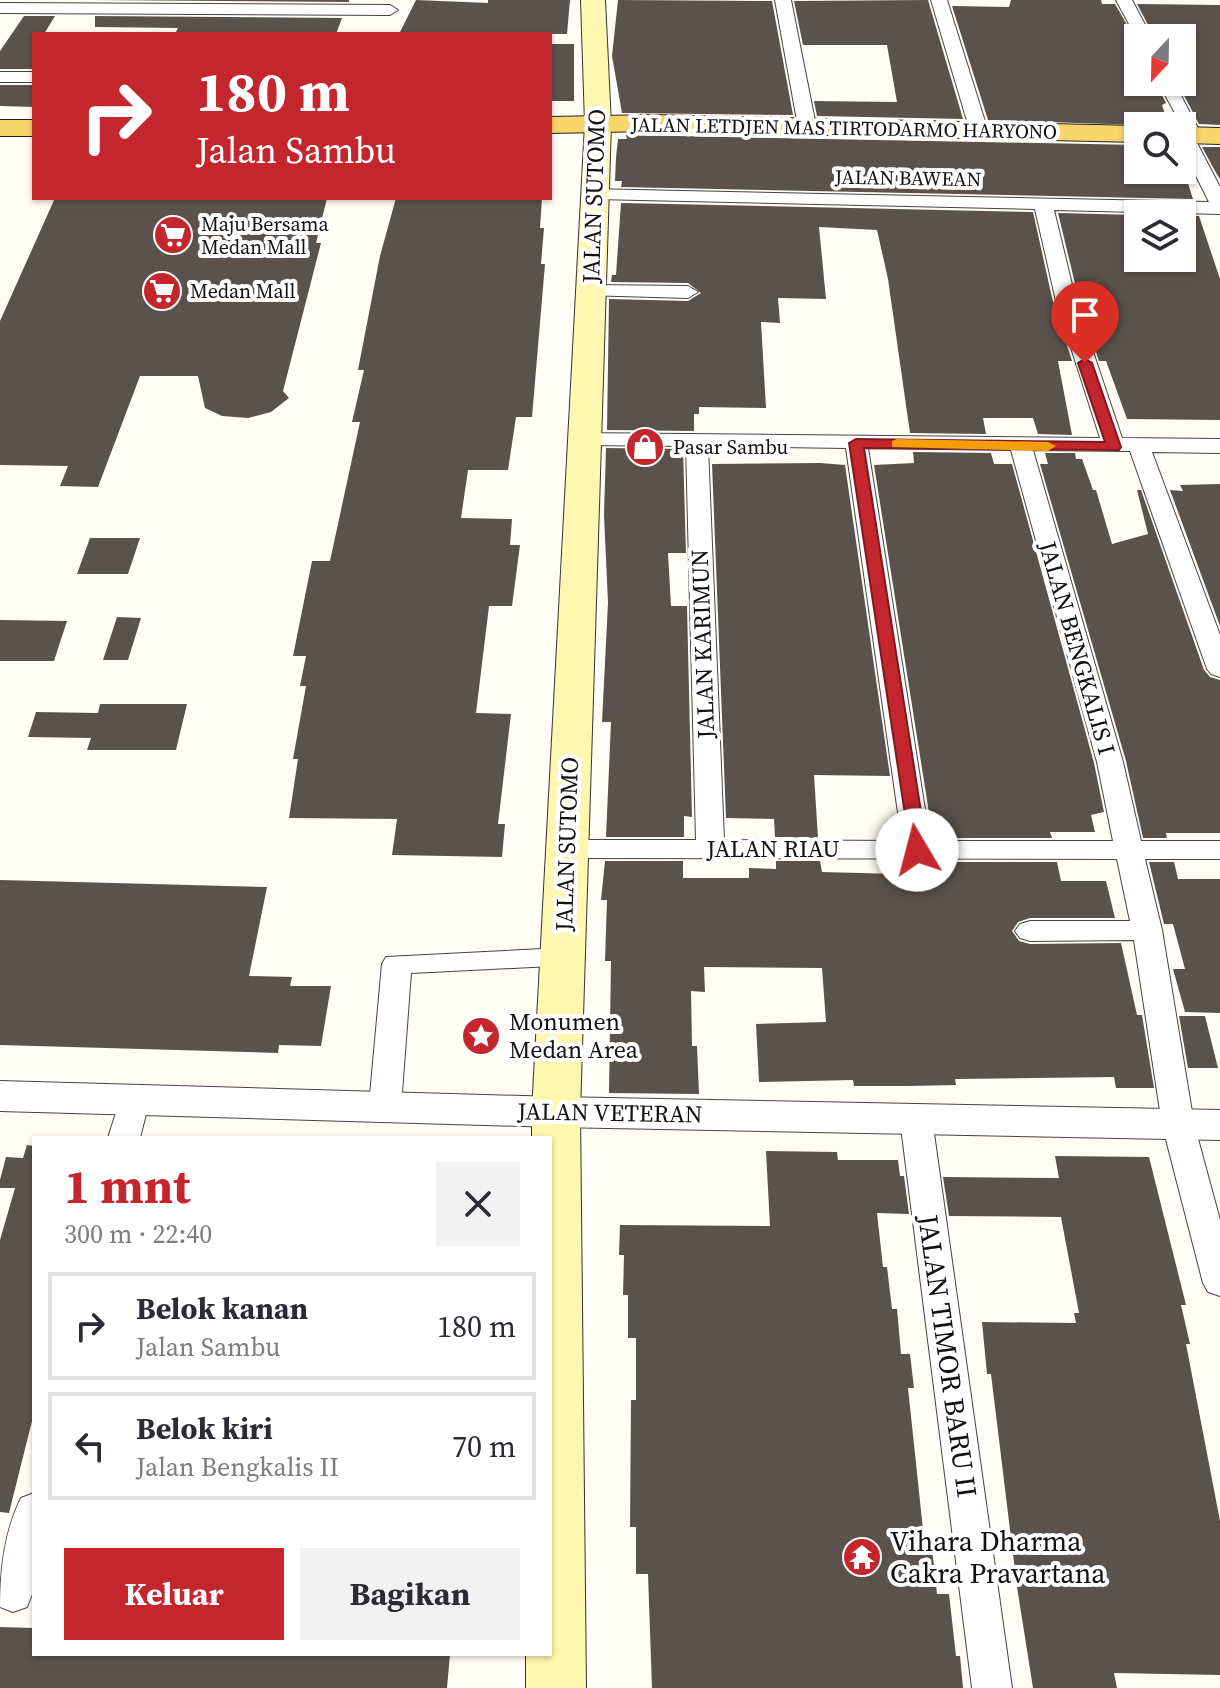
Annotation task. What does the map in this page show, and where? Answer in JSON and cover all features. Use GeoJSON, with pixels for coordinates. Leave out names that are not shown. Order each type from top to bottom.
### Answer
{"type":"FeatureCollection","features":[{"type":"Feature","properties":{"kind":"main road","name":"JALAN SUTOMO"},"geometry":{"type":"LineString","coordinates":[[556,1688],[556,1112],[598,124],[593,0]]}},
{"type":"Feature","properties":{"kind":"main road","name":"JALAN LETDJEN MAS TIRTODARMO HARYONO"},"geometry":{"type":"LineString","coordinates":[[552,125],[807,126],[1124,134]]}},
{"type":"Feature","properties":{"kind":"main road"},"geometry":{"type":"LineString","coordinates":[[0,128],[32,128]]}},
{"type":"Feature","properties":{"kind":"street"},"geometry":{"type":"LineString","coordinates":[[783,0],[807,126]]}},
{"type":"Feature","properties":{"kind":"street"},"geometry":{"type":"LineString","coordinates":[[939,0],[979,131]]}},
{"type":"Feature","properties":{"kind":"street"},"geometry":{"type":"LineString","coordinates":[[1124,0],[1137,24]]}},
{"type":"Feature","properties":{"kind":"street"},"geometry":{"type":"LineString","coordinates":[[0,8],[243,4],[390,11]]}},
{"type":"Feature","properties":{"kind":"street"},"geometry":{"type":"LineString","coordinates":[[0,77],[32,77]]}},
{"type":"Feature","properties":{"kind":"street"},"geometry":{"type":"LineString","coordinates":[[1196,158],[1220,206]]}},
{"type":"Feature","properties":{"kind":"street","name":"JALAN BAWEAN"},"geometry":{"type":"LineString","coordinates":[[595,193],[1220,206]]}},
{"type":"Feature","properties":{"kind":"street"},"geometry":{"type":"LineString","coordinates":[[1043,203],[1066,301],[1114,447]]}},
{"type":"Feature","properties":{"kind":"street"},"geometry":{"type":"LineString","coordinates":[[591,291],[688,292]]}},
{"type":"Feature","properties":{"kind":"street"},"geometry":{"type":"LineString","coordinates":[[584,438],[1021,446],[1220,446]]}},
{"type":"Feature","properties":{"kind":"street","name":"JALAN KARIMUN"},"geometry":{"type":"LineString","coordinates":[[697,439],[710,849]]}},
{"type":"Feature","properties":{"kind":"street"},"geometry":{"type":"LineString","coordinates":[[856,443],[917,850]]}},
{"type":"Feature","properties":{"kind":"street","name":"JALAN BENGKALIS I"},"geometry":{"type":"LineString","coordinates":[[1021,446],[1110,762],[1147,930],[1178,1124],[1220,1283]]}},
{"type":"Feature","properties":{"kind":"street"},"geometry":{"type":"LineString","coordinates":[[1139,447],[1220,669]]}},
{"type":"Feature","properties":{"kind":"street","name":"JALAN RIAU"},"geometry":{"type":"LineString","coordinates":[[566,849],[1220,850]]}},
{"type":"Feature","properties":{"kind":"street"},"geometry":{"type":"LineString","coordinates":[[1030,931],[1147,930]]}},
{"type":"Feature","properties":{"kind":"street"},"geometry":{"type":"LineString","coordinates":[[385,1106],[397,964],[562,958]]}},
{"type":"Feature","properties":{"kind":"street","name":"JALAN VETERAN"},"geometry":{"type":"LineString","coordinates":[[0,1096],[556,1112],[1220,1125]]}},
{"type":"Feature","properties":{"kind":"street"},"geometry":{"type":"LineString","coordinates":[[124,1136],[134,1098]]}},
{"type":"Feature","properties":{"kind":"street","name":"JALAN TIMOR BARU II"},"geometry":{"type":"LineString","coordinates":[[916,1119],[992,1688]]}},
{"type":"Feature","properties":{"kind":"street"},"geometry":{"type":"LineString","coordinates":[[16,1596],[32,1519]]}},
{"type":"Feature","properties":{"kind":"building"},"geometry":{"type":"Polygon","coordinates":[[[95,0],[349,0],[349,2],[95,0]]]}},
{"type":"Feature","properties":{"kind":"building"},"geometry":{"type":"Polygon","coordinates":[[[416,0],[488,3],[488,0],[570,0],[567,34],[400,32],[416,0]]]}},
{"type":"Feature","properties":{"kind":"building"},"geometry":{"type":"Polygon","coordinates":[[[618,0],[772,1],[793,115],[622,113],[612,56],[618,0]]]}},
{"type":"Feature","properties":{"kind":"building"},"geometry":{"type":"Polygon","coordinates":[[[928,0],[963,119],[817,116],[814,101],[897,102],[887,45],[803,45],[794,1],[928,0]]]}},
{"type":"Feature","properties":{"kind":"building"},"geometry":{"type":"Polygon","coordinates":[[[1011,0],[1101,0],[1102,4],[1115,4],[1126,24],[1124,24],[1124,96],[1162,96],[1166,103],[1162,105],[1164,112],[1124,112],[1124,125],[988,120],[952,6],[1009,7],[1011,0]]]}},
{"type":"Feature","properties":{"kind":"building"},"geometry":{"type":"Polygon","coordinates":[[[1137,4],[1220,5],[1220,125],[1199,124],[1196,112],[1193,112],[1184,96],[1196,96],[1196,24],[1148,24],[1137,4]]]}},
{"type":"Feature","properties":{"kind":"building"},"geometry":{"type":"Polygon","coordinates":[[[24,16],[55,16],[45,32],[32,32],[32,69],[0,69],[0,51],[24,16]]]}},
{"type":"Feature","properties":{"kind":"building"},"geometry":{"type":"Polygon","coordinates":[[[95,16],[342,18],[337,32],[176,32],[178,28],[95,27],[95,16]]]}},
{"type":"Feature","properties":{"kind":"building"},"geometry":{"type":"Polygon","coordinates":[[[552,44],[574,44],[574,101],[552,101],[552,44]]]}},
{"type":"Feature","properties":{"kind":"building"},"geometry":{"type":"Polygon","coordinates":[[[0,85],[32,85],[32,107],[0,106],[0,85]]]}},
{"type":"Feature","properties":{"kind":"building"},"geometry":{"type":"Polygon","coordinates":[[[626,135],[1124,145],[1124,184],[1188,184],[1193,199],[621,187],[622,181],[615,181],[618,139],[627,139],[626,135]]]}},
{"type":"Feature","properties":{"kind":"building"},"geometry":{"type":"Polygon","coordinates":[[[1202,147],[1220,147],[1220,179],[1215,171],[1202,147]]]}},
{"type":"Feature","properties":{"kind":"building","name":"Medan Mall"},"geometry":{"type":"Polygon","coordinates":[[[54,200],[327,200],[316,243],[321,243],[283,391],[289,398],[271,412],[248,418],[222,416],[205,408],[198,376],[140,376],[98,487],[60,486],[68,466],[0,465],[0,321],[54,200]]]}},
{"type":"Feature","properties":{"kind":"building"},"geometry":{"type":"Polygon","coordinates":[[[395,200],[542,200],[540,228],[544,228],[541,264],[545,264],[532,417],[516,417],[508,470],[468,470],[461,518],[512,519],[510,545],[520,545],[512,606],[489,606],[476,713],[511,714],[498,824],[505,824],[502,857],[392,855],[397,819],[289,818],[298,759],[293,759],[306,686],[300,686],[306,656],[293,656],[312,561],[330,561],[360,422],[352,422],[364,370],[358,370],[380,256],[395,200]]]}},
{"type":"Feature","properties":{"kind":"building"},"geometry":{"type":"Polygon","coordinates":[[[621,203],[1033,212],[1053,302],[1072,361],[1058,361],[1072,435],[1038,434],[1033,418],[983,418],[986,434],[910,433],[888,279],[877,230],[819,227],[826,299],[778,298],[780,323],[761,322],[766,408],[699,407],[699,414],[694,414],[694,431],[607,430],[609,299],[688,301],[701,293],[688,283],[611,282],[612,275],[616,275],[621,203]]]}},
{"type":"Feature","properties":{"kind":"building"},"geometry":{"type":"Polygon","coordinates":[[[1058,213],[1124,215],[1124,272],[1196,272],[1196,216],[1199,216],[1220,279],[1220,420],[1127,419],[1106,361],[1099,361],[1079,300],[1058,213]]]}},
{"type":"Feature","properties":{"kind":"building"},"geometry":{"type":"Polygon","coordinates":[[[606,448],[683,449],[686,553],[668,553],[671,606],[687,606],[692,817],[684,816],[684,837],[606,837],[611,722],[602,722],[608,603],[604,515],[606,448]]]}},
{"type":"Feature","properties":{"kind":"building"},"geometry":{"type":"Polygon","coordinates":[[[913,452],[991,453],[994,464],[1012,464],[1094,763],[1104,812],[1091,815],[1095,832],[1050,832],[1052,838],[933,838],[874,465],[914,463],[913,452]]]}},
{"type":"Feature","properties":{"kind":"building"},"geometry":{"type":"Polygon","coordinates":[[[1045,453],[1075,453],[1076,459],[1082,459],[1093,490],[1096,490],[1112,544],[1148,534],[1137,490],[1141,490],[1204,670],[1210,677],[1220,680],[1220,833],[1166,833],[1167,838],[1143,838],[1126,761],[1040,464],[1048,464],[1045,453]]]}},
{"type":"Feature","properties":{"kind":"building"},"geometry":{"type":"Polygon","coordinates":[[[712,464],[845,465],[890,776],[814,775],[818,838],[775,837],[774,819],[726,818],[712,464]]]}},
{"type":"Feature","properties":{"kind":"building"},"geometry":{"type":"Polygon","coordinates":[[[1220,484],[1220,626],[1170,490],[1183,491],[1180,485],[1220,484]]]}},
{"type":"Feature","properties":{"kind":"building"},"geometry":{"type":"Polygon","coordinates":[[[90,538],[140,538],[128,574],[77,574],[90,538]]]}},
{"type":"Feature","properties":{"kind":"building"},"geometry":{"type":"Polygon","coordinates":[[[117,617],[141,618],[128,660],[103,660],[117,617]]]}},
{"type":"Feature","properties":{"kind":"building"},"geometry":{"type":"Polygon","coordinates":[[[0,620],[67,621],[54,661],[0,661],[0,620]]]}},
{"type":"Feature","properties":{"kind":"building"},"geometry":{"type":"Polygon","coordinates":[[[100,704],[187,704],[176,750],[87,750],[91,738],[28,737],[36,712],[98,713],[100,704]]]}},
{"type":"Feature","properties":{"kind":"building"},"geometry":{"type":"Polygon","coordinates":[[[605,861],[683,861],[683,878],[749,878],[749,868],[776,869],[776,861],[820,861],[822,872],[936,875],[934,862],[1057,862],[1061,881],[1106,881],[1115,918],[1030,918],[1018,922],[1012,931],[1019,941],[1030,944],[1121,943],[1137,1015],[1142,1015],[1154,1088],[1116,1088],[1114,1077],[955,1079],[956,1085],[908,1086],[854,1086],[853,1080],[759,1082],[756,1024],[826,1022],[822,968],[704,967],[705,992],[691,991],[692,1046],[697,1046],[699,1094],[609,1093],[611,961],[605,961],[607,900],[601,900],[605,861]]]}},
{"type":"Feature","properties":{"kind":"building"},"geometry":{"type":"Polygon","coordinates":[[[1149,862],[1174,862],[1178,879],[1220,879],[1220,1013],[1185,1012],[1173,969],[1185,969],[1173,924],[1164,924],[1149,862]]]}},
{"type":"Feature","properties":{"kind":"building"},"geometry":{"type":"Polygon","coordinates":[[[0,880],[267,887],[249,976],[292,977],[290,986],[331,986],[321,1046],[279,1045],[278,1053],[0,1045],[0,880]]]}},
{"type":"Feature","properties":{"kind":"building"},"geometry":{"type":"Polygon","coordinates":[[[1179,1016],[1205,1016],[1218,1068],[1188,1068],[1179,1016]]]}},
{"type":"Feature","properties":{"kind":"building"},"geometry":{"type":"Polygon","coordinates":[[[27,1145],[32,1146],[32,1421],[9,1513],[0,1512],[0,1240],[15,1188],[0,1188],[0,1180],[6,1157],[23,1158],[27,1145]]]}},
{"type":"Feature","properties":{"kind":"building"},"geometry":{"type":"Polygon","coordinates":[[[766,1151],[837,1152],[838,1160],[898,1160],[900,1176],[904,1176],[909,1214],[877,1213],[883,1267],[887,1267],[892,1309],[897,1309],[901,1354],[910,1354],[914,1388],[908,1388],[924,1539],[931,1539],[937,1594],[949,1594],[963,1688],[652,1688],[648,1574],[636,1574],[636,1527],[630,1527],[631,1400],[636,1400],[636,1338],[628,1338],[628,1295],[623,1295],[624,1255],[619,1255],[620,1225],[770,1226],[766,1151]]]}},
{"type":"Feature","properties":{"kind":"building"},"geometry":{"type":"Polygon","coordinates":[[[1055,1156],[1149,1157],[1186,1305],[1181,1305],[1190,1344],[1186,1344],[1220,1521],[1220,1675],[1114,1673],[1117,1688],[1033,1688],[982,1322],[1076,1323],[1074,1313],[1079,1313],[1061,1217],[949,1216],[943,1177],[1059,1178],[1055,1156]]]}},
{"type":"Feature","properties":{"kind":"building"},"geometry":{"type":"Polygon","coordinates":[[[0,1627],[32,1628],[32,1656],[450,1656],[447,1688],[0,1688],[0,1627]]]}},
{"type":"Feature","properties":{"kind":"slow traffic"},"geometry":{"type":"LineString","coordinates":[[897,444],[1048,446]]}},
{"type":"Feature","properties":{"kind":"place","name":"Maju Bersama Medan Mall"},"geometry":{"type":"Point","coordinates":[173,235]}},
{"type":"Feature","properties":{"kind":"place","name":"Medan Mall"},"geometry":{"type":"Point","coordinates":[162,291]}},
{"type":"Feature","properties":{"kind":"place","name":"Pasar Sambu"},"geometry":{"type":"Point","coordinates":[645,447]}},
{"type":"Feature","properties":{"kind":"place","name":"Monumen Medan Area"},"geometry":{"type":"Point","coordinates":[481,1036]}},
{"type":"Feature","properties":{"kind":"place","name":"Vihara Dharma Cakra Pravartana"},"geometry":{"type":"Point","coordinates":[862,1557]}},
{"type":"Feature","properties":{"kind":"route"},"geometry":{"type":"LineString","coordinates":[[917,850],[856,443],[1114,447],[1085,363]]}}]}
